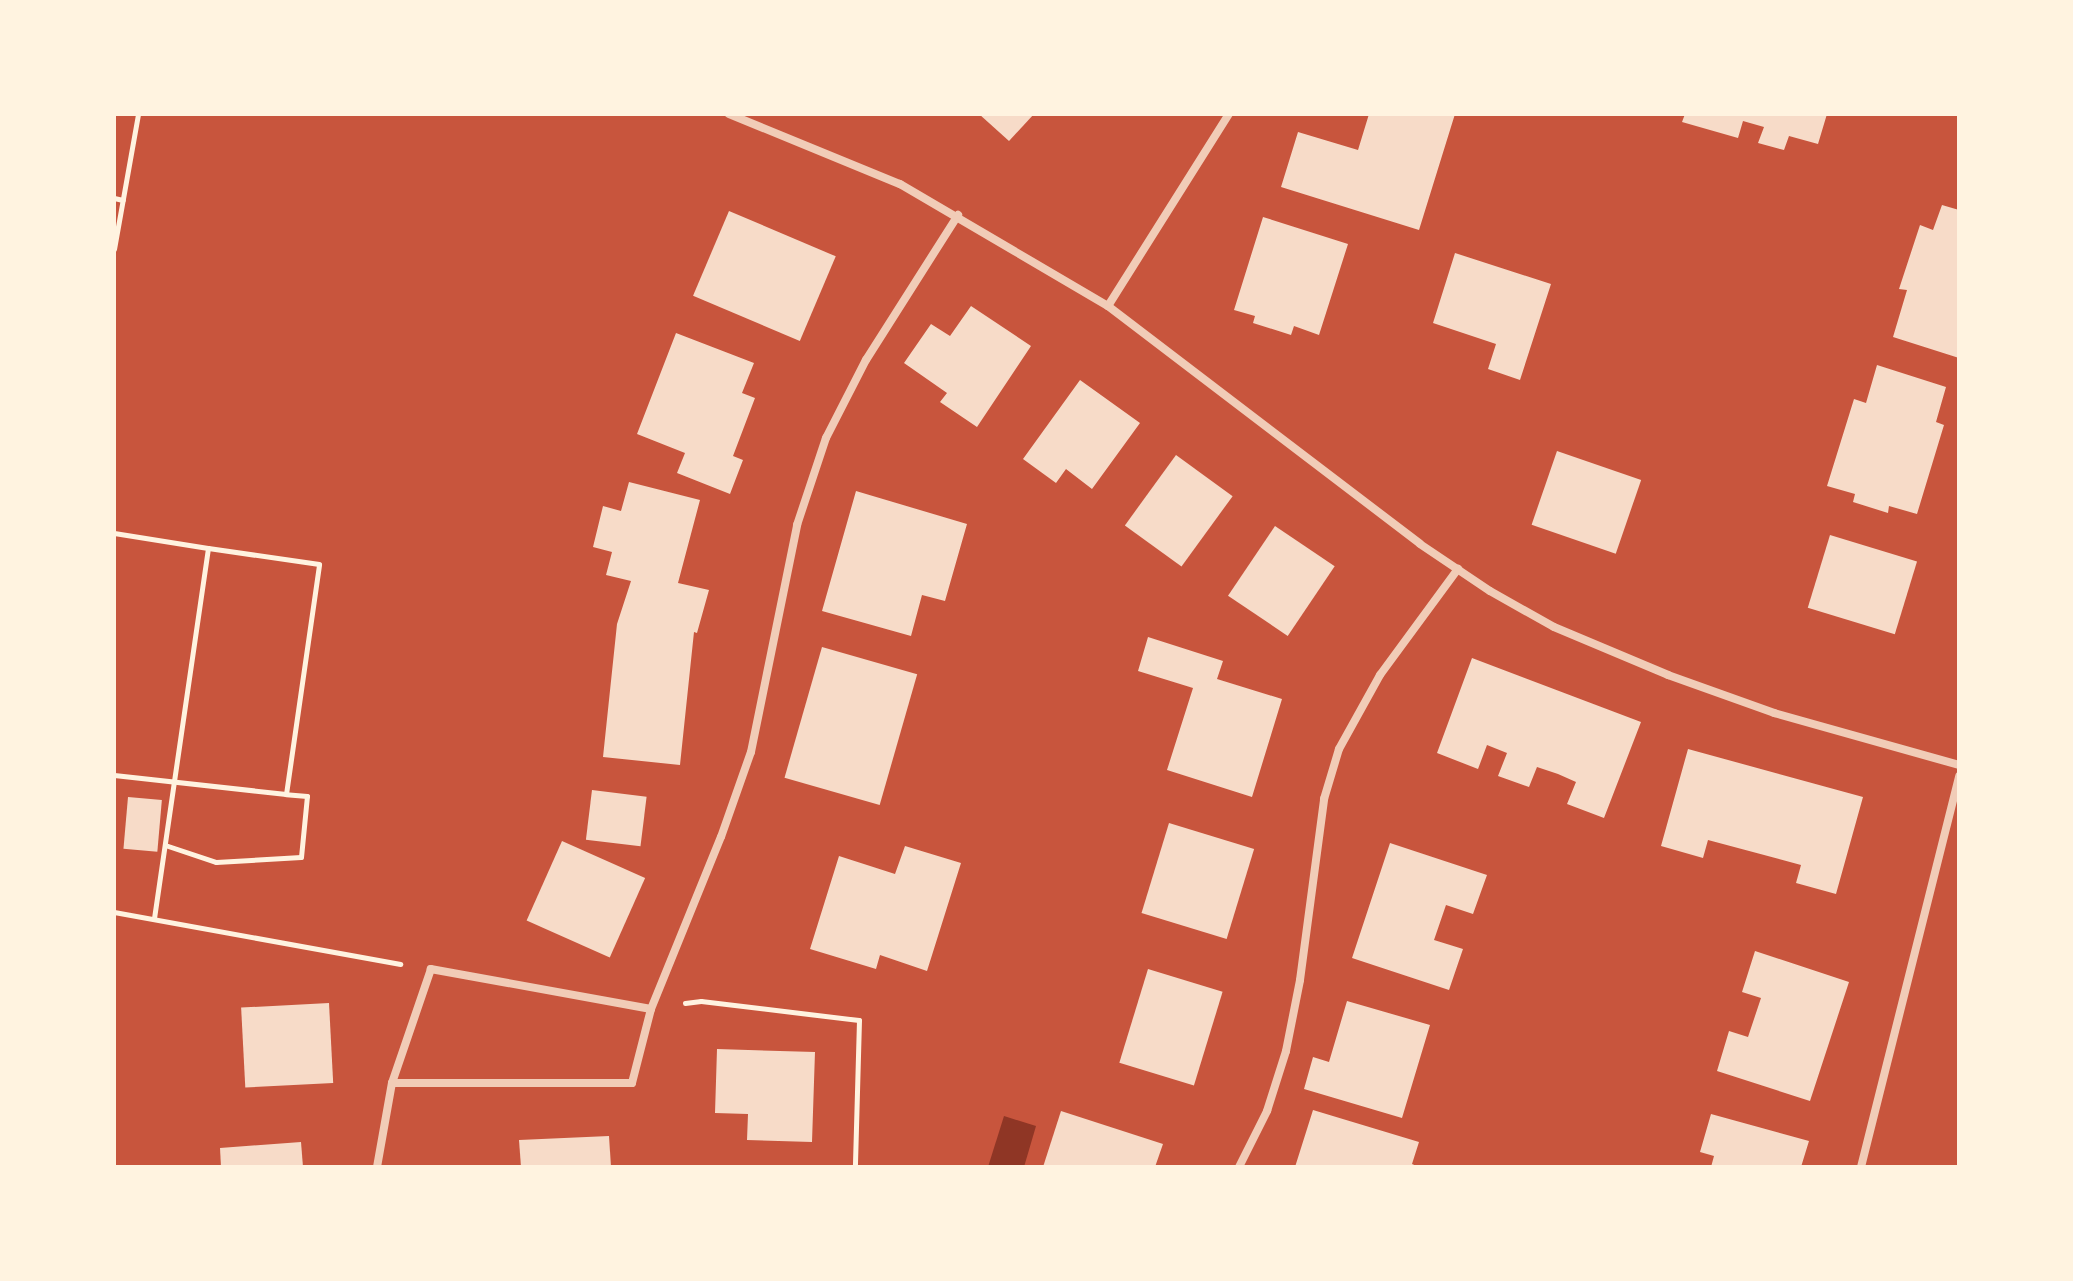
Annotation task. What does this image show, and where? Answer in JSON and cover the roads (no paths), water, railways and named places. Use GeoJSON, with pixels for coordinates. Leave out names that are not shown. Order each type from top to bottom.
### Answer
{"type":"FeatureCollection","features":[{"type":"Feature","properties":{"kind":"street"},"geometry":{"type":"LineString","coordinates":[[729,114],[858,164],[958,215],[1108,306],[1310,463],[1458,569],[1554,627],[1655,670],[1824,729],[1959,765]]}},
{"type":"Feature","properties":{"kind":"street"},"geometry":{"type":"LineString","coordinates":[[1108,306],[1229,114]]}},
{"type":"Feature","properties":{"kind":"street"},"geometry":{"type":"LineString","coordinates":[[392,1083],[632,1083],[651,1009],[721,837],[751,752],[797,525],[826,438],[866,360],[958,215]]}},
{"type":"Feature","properties":{"kind":"street"},"geometry":{"type":"LineString","coordinates":[[1239,1167],[1267,1111],[1286,1051],[1324,799],[1339,749],[1380,675],[1458,569]]}},
{"type":"Feature","properties":{"kind":"street"},"geometry":{"type":"LineString","coordinates":[[1861,1167],[1959,776]]}},
{"type":"Feature","properties":{"kind":"street"},"geometry":{"type":"LineString","coordinates":[[377,1167],[392,1083],[431,969],[651,1009]]}}]}
